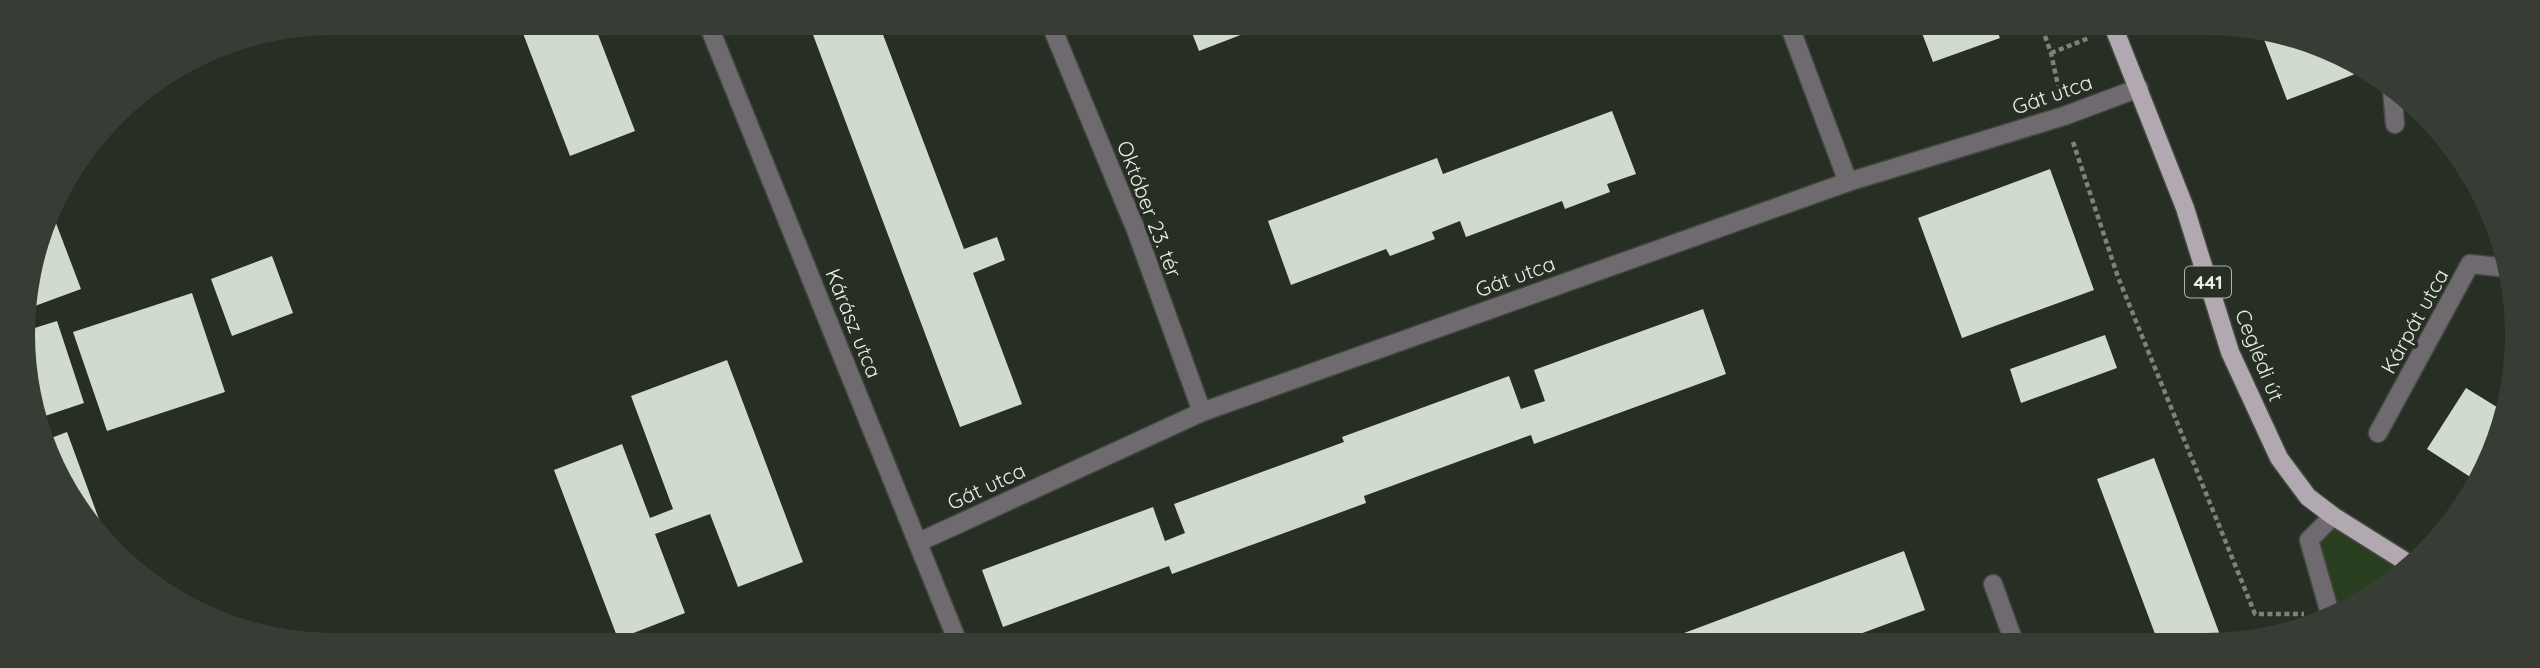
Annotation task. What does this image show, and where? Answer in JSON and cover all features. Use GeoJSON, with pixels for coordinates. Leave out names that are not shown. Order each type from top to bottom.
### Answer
{"type":"FeatureCollection","features":[{"type":"Feature","properties":{"kind":"main road","name":"Ceglédi út"},"geometry":{"type":"LineString","coordinates":[[2109,35],[2139,88],[2185,208],[2230,352],[2279,458],[2308,497],[2402,560]]}},
{"type":"Feature","properties":{"kind":"street","name":"Kárász utca"},"geometry":{"type":"LineString","coordinates":[[712,35],[954,633]]}},
{"type":"Feature","properties":{"kind":"street","name":"Október 23. tér"},"geometry":{"type":"LineString","coordinates":[[1055,35],[1136,230],[1202,412]]}},
{"type":"Feature","properties":{"kind":"street"},"geometry":{"type":"LineString","coordinates":[[1793,35],[1847,182]]}},
{"type":"Feature","properties":{"kind":"street","name":"Gát utca"},"geometry":{"type":"LineString","coordinates":[[919,542],[1202,412],[1847,182],[2064,116],[2139,88]]}},
{"type":"Feature","properties":{"kind":"street"},"geometry":{"type":"LineString","coordinates":[[2393,101],[2395,124]]}},
{"type":"Feature","properties":{"kind":"street","name":"Kárpát utca"},"geometry":{"type":"LineString","coordinates":[[2378,433],[2470,264],[2497,267]]}},
{"type":"Feature","properties":{"kind":"street"},"geometry":{"type":"LineString","coordinates":[[2328,606],[2309,540],[2333,516]]}},
{"type":"Feature","properties":{"kind":"street"},"geometry":{"type":"LineString","coordinates":[[1993,584],[2011,633]]}},
{"type":"Feature","properties":{"kind":"path"},"geometry":{"type":"LineString","coordinates":[[2045,35],[2052,53],[2064,116],[2118,277],[2255,614],[2308,615]]}},
{"type":"Feature","properties":{"kind":"path"},"geometry":{"type":"LineString","coordinates":[[2052,53],[2097,35]]}},
{"type":"Feature","properties":{"kind":"green space"},"geometry":{"type":"Polygon","coordinates":[[[2333,516],[2402,560],[2372,583],[2328,606],[2309,540],[2333,516]]]}},
{"type":"Feature","properties":{"kind":"building"},"geometry":{"type":"Polygon","coordinates":[[[524,35],[598,35],[635,131],[570,156],[524,35]]]}},
{"type":"Feature","properties":{"kind":"building"},"geometry":{"type":"Polygon","coordinates":[[[813,35],[883,35],[964,249],[997,237],[1005,260],[973,273],[1022,404],[960,427],[813,35]]]}},
{"type":"Feature","properties":{"kind":"building"},"geometry":{"type":"Polygon","coordinates":[[[1193,35],[1241,35],[1199,51],[1193,35]]]}},
{"type":"Feature","properties":{"kind":"building"},"geometry":{"type":"Polygon","coordinates":[[[1923,35],[1999,35],[2000,38],[1933,62],[1923,35]]]}},
{"type":"Feature","properties":{"kind":"building"},"geometry":{"type":"Polygon","coordinates":[[[2265,41],[2302,51],[2354,74],[2287,100],[2265,41]]]}},
{"type":"Feature","properties":{"kind":"building"},"geometry":{"type":"Polygon","coordinates":[[[1612,111],[1636,174],[1607,184],[1610,192],[1565,209],[1562,201],[1466,237],[1460,221],[1432,232],[1435,239],[1390,256],[1386,249],[1291,285],[1268,221],[1437,158],[1443,174],[1612,111]]]}},
{"type":"Feature","properties":{"kind":"building"},"geometry":{"type":"Polygon","coordinates":[[[2050,169],[2094,290],[1962,338],[1918,218],[2050,169]]]}},
{"type":"Feature","properties":{"kind":"building"},"geometry":{"type":"Polygon","coordinates":[[[56,224],[81,289],[37,305],[45,257],[56,224]]]}},
{"type":"Feature","properties":{"kind":"building"},"geometry":{"type":"Polygon","coordinates":[[[272,256],[293,313],[232,336],[211,279],[272,256]]]}},
{"type":"Feature","properties":{"kind":"building"},"geometry":{"type":"Polygon","coordinates":[[[192,293],[225,392],[107,431],[73,332],[192,293]]]}},
{"type":"Feature","properties":{"kind":"building"},"geometry":{"type":"Polygon","coordinates":[[[1703,309],[1726,374],[1534,444],[1531,435],[1364,496],[1366,503],[1172,574],[1169,566],[1003,627],[982,570],[1153,507],[1165,541],[1185,533],[1174,504],[1344,442],[1342,437],[1509,376],[1521,409],[1545,401],[1534,370],[1703,309]]]}},
{"type":"Feature","properties":{"kind":"building"},"geometry":{"type":"Polygon","coordinates":[[[57,321],[84,403],[46,416],[38,373],[35,328],[57,321]]]}},
{"type":"Feature","properties":{"kind":"building"},"geometry":{"type":"Polygon","coordinates":[[[2105,335],[2117,368],[2021,403],[2010,369],[2105,335]]]}},
{"type":"Feature","properties":{"kind":"building"},"geometry":{"type":"Polygon","coordinates":[[[727,360],[803,562],[738,587],[710,514],[655,534],[685,613],[633,633],[616,633],[554,470],[622,444],[650,518],[673,509],[631,396],[727,360]]]}},
{"type":"Feature","properties":{"kind":"building"},"geometry":{"type":"Polygon","coordinates":[[[2466,388],[2496,406],[2469,476],[2427,449],[2466,388]]]}},
{"type":"Feature","properties":{"kind":"building"},"geometry":{"type":"Polygon","coordinates":[[[67,432],[99,518],[75,484],[54,437],[67,432]]]}},
{"type":"Feature","properties":{"kind":"building"},"geometry":{"type":"Polygon","coordinates":[[[2154,458],[2219,632],[2155,633],[2097,479],[2154,458]]]}},
{"type":"Feature","properties":{"kind":"building"},"geometry":{"type":"Polygon","coordinates":[[[1904,551],[1925,610],[1862,633],[1684,633],[1904,551]]]}}]}
